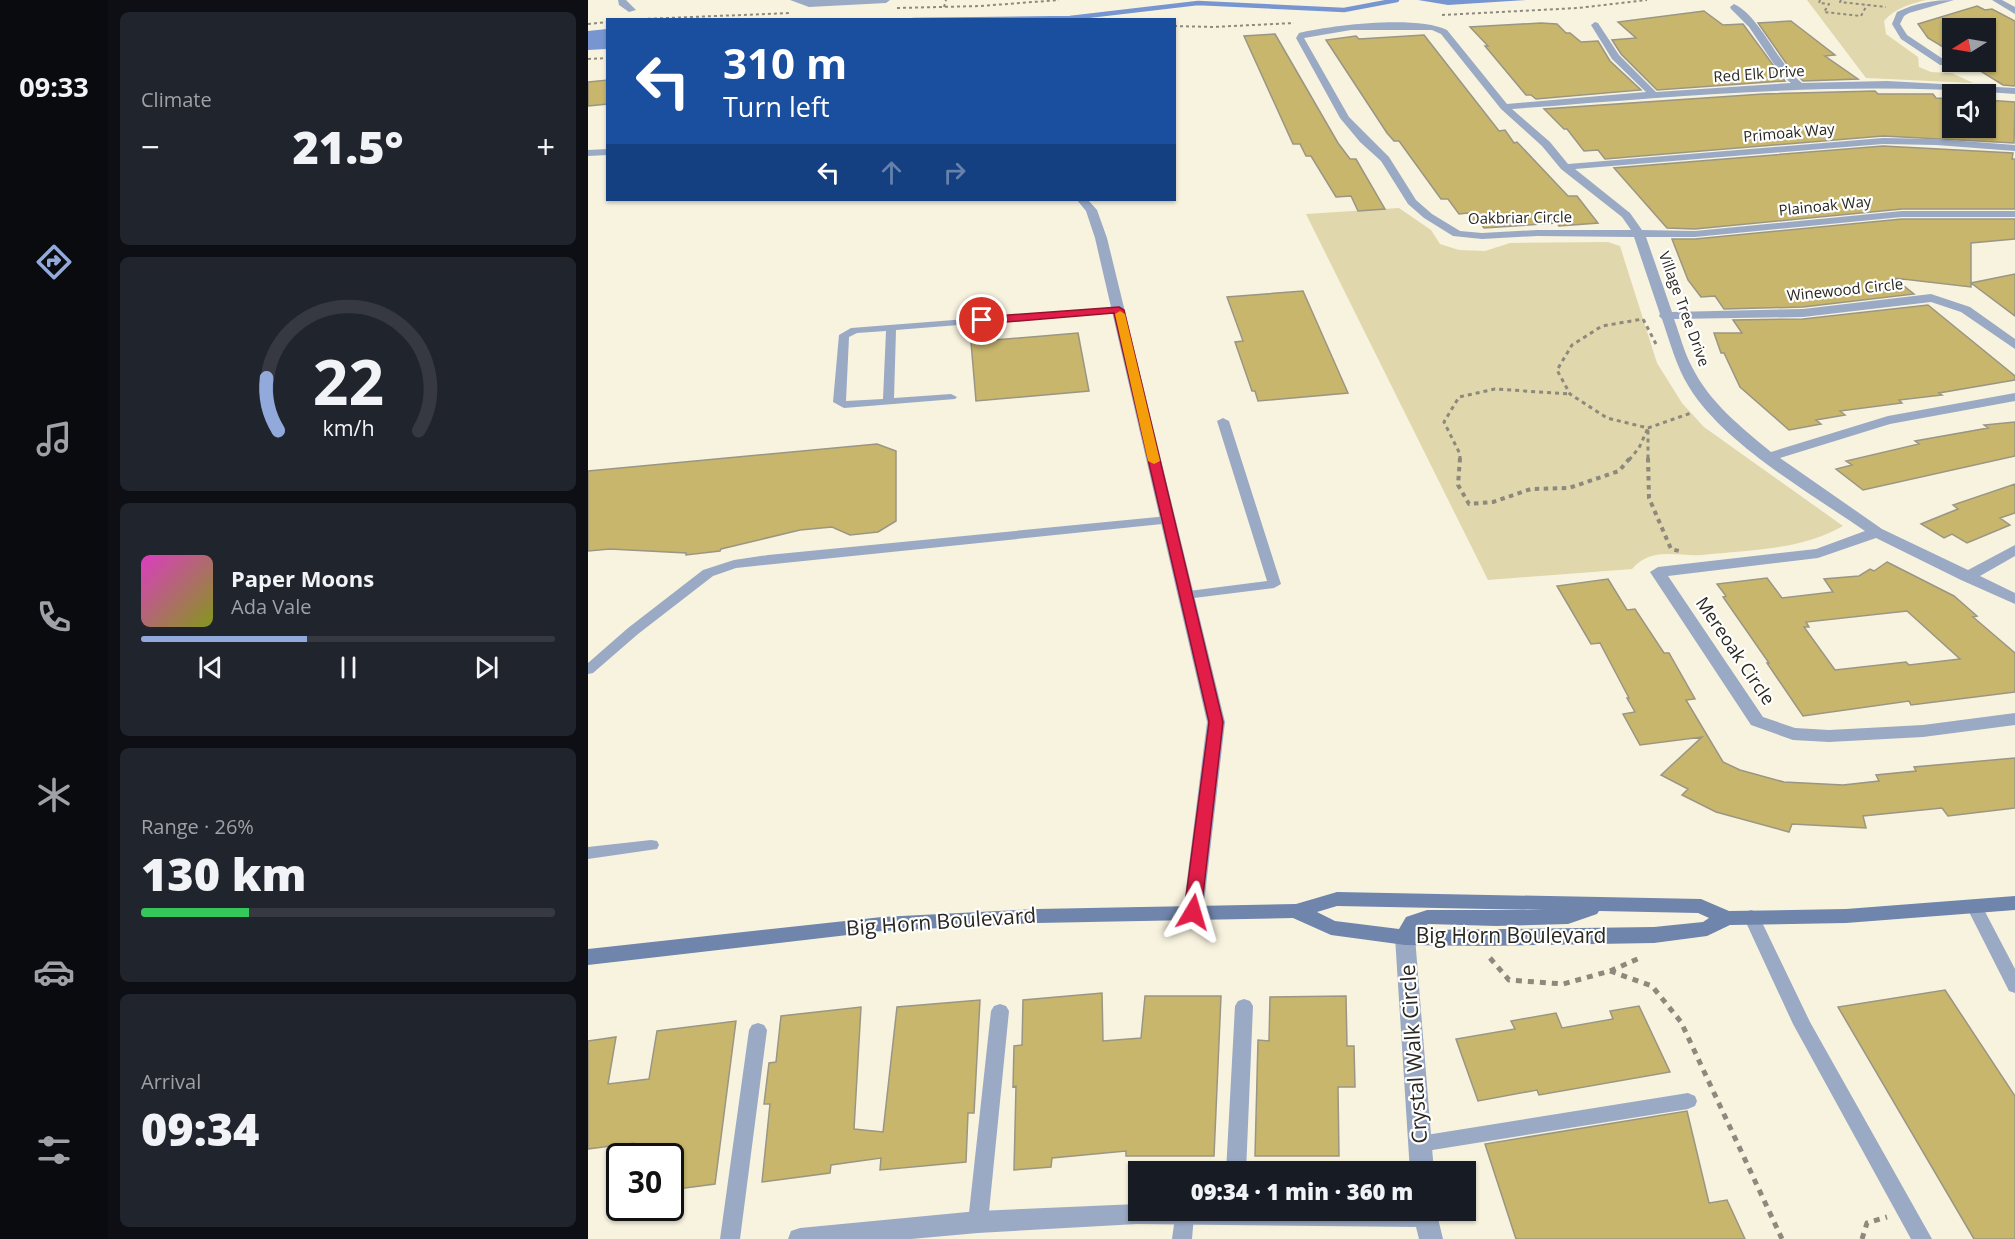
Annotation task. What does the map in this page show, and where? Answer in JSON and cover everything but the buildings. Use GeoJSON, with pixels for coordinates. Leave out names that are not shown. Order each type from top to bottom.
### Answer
{"type":"FeatureCollection","features":[{"type":"Feature","properties":{"kind":"main road","name":"Big Horn Boulevard"},"geometry":{"type":"LineString","coordinates":[[588,957],[763,935],[881,924],[1028,916],[1296,911],[1337,899],[1701,906],[1727,918]]}},
{"type":"Feature","properties":{"kind":"main road","name":"Big Horn Boulevard"},"geometry":{"type":"LineString","coordinates":[[1296,911],[1331,928],[1405,937],[1484,938],[1654,935],[1707,928],[1727,918],[1846,916],[1975,908],[2015,903]]}},
{"type":"Feature","properties":{"kind":"main road"},"geometry":{"type":"LineString","coordinates":[[1405,937],[1413,922],[1427,916],[1496,919],[1568,917],[1602,905]]}},
{"type":"Feature","properties":{"kind":"street"},"geometry":{"type":"LineString","coordinates":[[622,0],[622,3],[632,10]]}},
{"type":"Feature","properties":{"kind":"street"},"geometry":{"type":"LineString","coordinates":[[794,0],[803,3],[821,3],[886,0]]}},
{"type":"Feature","properties":{"kind":"street"},"geometry":{"type":"LineString","coordinates":[[1942,62],[1904,37],[1896,24],[1900,14],[1907,10],[1929,3],[1950,0]]}},
{"type":"Feature","properties":{"kind":"street"},"geometry":{"type":"LineString","coordinates":[[1996,0],[2015,11]]}},
{"type":"Feature","properties":{"kind":"street"},"geometry":{"type":"LineString","coordinates":[[1734,7],[1752,25],[1785,74],[1800,86]]}},
{"type":"Feature","properties":{"kind":"street"},"geometry":{"type":"LineString","coordinates":[[1595,25],[1615,57],[1655,96]]}},
{"type":"Feature","properties":{"kind":"street","name":"Oakbriar Circle"},"geometry":{"type":"LineString","coordinates":[[1474,69],[1444,32],[1434,27],[1315,31],[1302,35],[1300,38],[1345,118],[1385,159],[1412,202],[1428,216],[1457,234],[1482,236],[1519,233],[1639,234]]}},
{"type":"Feature","properties":{"kind":"street","name":"Village Tree Drive"},"geometry":{"type":"LineString","coordinates":[[1474,69],[1504,107],[1546,144],[1565,167],[1626,215],[1639,234],[1665,316],[1684,365],[1696,387],[1725,421],[1769,458],[1876,532],[2015,599]]}},
{"type":"Feature","properties":{"kind":"street","name":"Red Elk Drive"},"geometry":{"type":"LineString","coordinates":[[1504,107],[1800,86],[1909,84],[2015,91]]}},
{"type":"Feature","properties":{"kind":"street","name":"Primoak Way"},"geometry":{"type":"LineString","coordinates":[[1565,167],[1883,141],[1936,142],[2015,148]]}},
{"type":"Feature","properties":{"kind":"street"},"geometry":{"type":"LineString","coordinates":[[588,153],[606,152]]}},
{"type":"Feature","properties":{"kind":"street"},"geometry":{"type":"LineString","coordinates":[[1083,201],[1090,210],[1101,238],[1216,722],[1193,912]]}},
{"type":"Feature","properties":{"kind":"street","name":"Plainoak Way"},"geometry":{"type":"LineString","coordinates":[[1639,234],[1713,233],[1902,214],[2015,214]]}},
{"type":"Feature","properties":{"kind":"street","name":"Winewood Circle"},"geometry":{"type":"LineString","coordinates":[[1665,316],[1803,313],[1931,298],[1945,299],[1968,309],[2015,345]]}},
{"type":"Feature","properties":{"kind":"street"},"geometry":{"type":"LineString","coordinates":[[1769,458],[1887,420],[2015,397]]}},
{"type":"Feature","properties":{"kind":"street","name":"Mereoak Circle"},"geometry":{"type":"LineString","coordinates":[[1876,532],[1818,553],[1658,572],[1757,721],[1793,734],[1829,736],[1923,731],[2015,720]]}},
{"type":"Feature","properties":{"kind":"street"},"geometry":{"type":"LineString","coordinates":[[1967,577],[2015,550]]}},
{"type":"Feature","properties":{"kind":"street","name":"Crystal Walk Circle"},"geometry":{"type":"LineString","coordinates":[[1405,937],[1421,1161]]}},
{"type":"Feature","properties":{"kind":"street"},"geometry":{"type":"LineString","coordinates":[[800,1239],[935,1233],[978,1222],[1128,1214]]}},
{"type":"Feature","properties":{"kind":"street"},"geometry":{"type":"LineString","coordinates":[[1406,1221],[1427,1222]]}},
{"type":"Feature","properties":{"kind":"lane"},"geometry":{"type":"LineString","coordinates":[[951,397],[850,406],[839,402],[844,335],[855,330],[1119,310]]}},
{"type":"Feature","properties":{"kind":"lane"},"geometry":{"type":"LineString","coordinates":[[888,402],[891,327]]}},
{"type":"Feature","properties":{"kind":"lane"},"geometry":{"type":"LineString","coordinates":[[1186,595],[1274,584],[1223,421]]}},
{"type":"Feature","properties":{"kind":"lane"},"geometry":{"type":"LineString","coordinates":[[588,670],[633,631],[708,573],[734,564],[1168,520]]}},
{"type":"Feature","properties":{"kind":"lane"},"geometry":{"type":"LineString","coordinates":[[588,853],[651,845]]}},
{"type":"Feature","properties":{"kind":"lane"},"geometry":{"type":"LineString","coordinates":[[1975,908],[2015,986]]}},
{"type":"Feature","properties":{"kind":"lane"},"geometry":{"type":"LineString","coordinates":[[1751,916],[1802,1024],[1922,1239]]}},
{"type":"Feature","properties":{"kind":"lane"},"geometry":{"type":"LineString","coordinates":[[1237,1161],[1244,1006]]}},
{"type":"Feature","properties":{"kind":"lane"},"geometry":{"type":"LineString","coordinates":[[978,1222],[1000,1011]]}},
{"type":"Feature","properties":{"kind":"lane"},"geometry":{"type":"LineString","coordinates":[[730,1239],[758,1029]]}},
{"type":"Feature","properties":{"kind":"lane"},"geometry":{"type":"LineString","coordinates":[[1420,1143],[1688,1101]]}},
{"type":"Feature","properties":{"kind":"lane"},"geometry":{"type":"LineString","coordinates":[[1182,1239],[1184,1221]]}},
{"type":"Feature","properties":{"kind":"path"},"geometry":{"type":"LineString","coordinates":[[944,7],[946,0]]}},
{"type":"Feature","properties":{"kind":"path"},"geometry":{"type":"LineString","coordinates":[[1820,0],[1819,3],[1829,4],[1824,12],[1862,16],[1867,5]]}},
{"type":"Feature","properties":{"kind":"path"},"geometry":{"type":"LineString","coordinates":[[1841,0],[1840,2],[1886,7]]}},
{"type":"Feature","properties":{"kind":"path"},"geometry":{"type":"LineString","coordinates":[[588,24],[606,22]]}},
{"type":"Feature","properties":{"kind":"path"},"geometry":{"type":"LineString","coordinates":[[588,59],[606,58]]}},
{"type":"Feature","properties":{"kind":"path"},"geometry":{"type":"LineString","coordinates":[[1659,351],[1643,319],[1602,326],[1572,345],[1557,370],[1570,394],[1607,418],[1648,428],[1691,413],[1686,403]]}},
{"type":"Feature","properties":{"kind":"path"},"geometry":{"type":"LineString","coordinates":[[1570,394],[1495,389],[1460,397],[1444,422],[1460,454],[1458,485],[1469,504],[1493,502],[1531,489],[1569,489],[1618,471],[1639,448],[1648,428]]}},
{"type":"Feature","properties":{"kind":"path"},"geometry":{"type":"LineString","coordinates":[[1648,428],[1649,498],[1671,549],[1689,553]]}},
{"type":"Feature","properties":{"kind":"path"},"geometry":{"type":"LineString","coordinates":[[1484,938],[1487,954],[1509,980],[1563,984],[1610,971],[1656,950],[1654,935]]}},
{"type":"Feature","properties":{"kind":"path"},"geometry":{"type":"LineString","coordinates":[[1862,1239],[1867,1223],[1907,1212]]}},
{"type":"Feature","properties":{"kind":"shaded area"},"geometry":{"type":"Polygon","coordinates":[[[1807,0],[1926,0],[1903,7],[1888,17],[1884,21],[1886,34],[1918,57],[1919,67],[1931,72],[1952,73],[1973,83],[1866,78],[1807,0]]]}},
{"type":"Feature","properties":{"kind":"shaded area"},"geometry":{"type":"Polygon","coordinates":[[[1399,208],[1431,230],[1440,244],[1459,250],[1485,251],[1510,243],[1608,242],[1620,246],[1657,363],[1682,403],[1704,427],[1843,526],[1810,540],[1775,548],[1702,555],[1657,555],[1648,557],[1632,569],[1488,580],[1306,214],[1399,208]]]}},
{"type":"Feature","properties":{"kind":"water"},"geometry":{"type":"Polygon","coordinates":[[[1418,0],[1526,0],[1448,5],[1418,0]]]}},
{"type":"Feature","properties":{"kind":"water"},"geometry":{"type":"Polygon","coordinates":[[[606,29],[606,49],[588,50],[588,31],[606,29]]]}},
{"type":"Feature","properties":{"kind":"waterway"},"geometry":{"type":"LineString","coordinates":[[1070,18],[1198,3],[1344,10],[1397,0]]}},
{"type":"Feature","properties":{"kind":"slow traffic"},"geometry":{"type":"LineString","coordinates":[[1120,314],[1154,461]]}},
{"type":"Feature","properties":{"kind":"route"},"geometry":{"type":"LineString","coordinates":[[982,320],[1119,310],[1216,722],[1193,912]]}}]}
